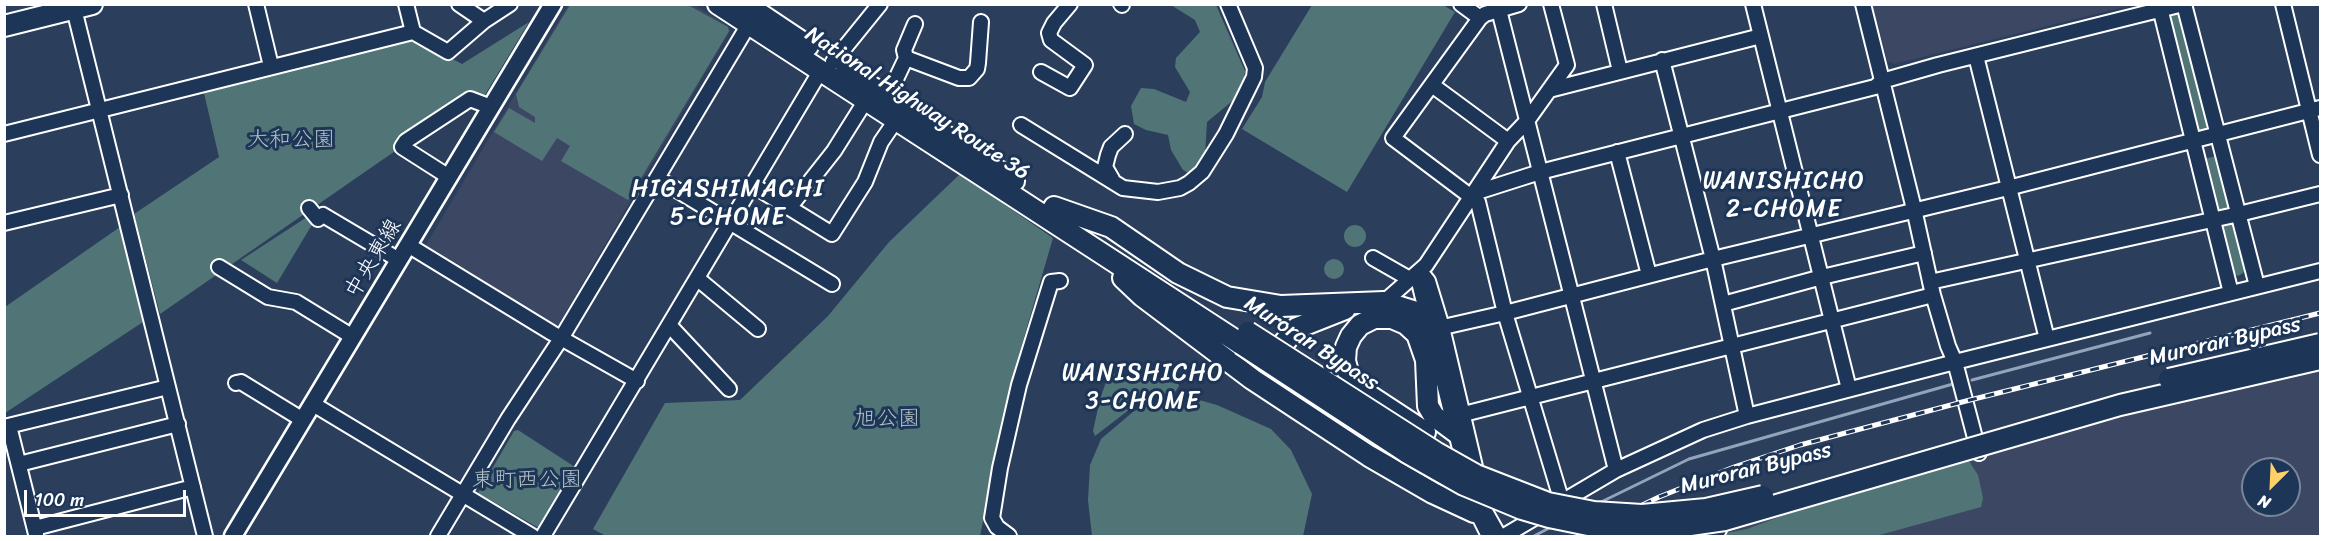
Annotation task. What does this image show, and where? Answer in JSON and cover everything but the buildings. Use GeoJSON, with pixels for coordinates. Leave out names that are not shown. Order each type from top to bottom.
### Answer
{"type":"FeatureCollection","features":[{"type":"Feature","properties":{"kind":"highway"},"geometry":{"type":"LineString","coordinates":[[4,12],[36,4]]}},
{"type":"Feature","properties":{"kind":"highway","name":"National Highway Route 36"},"geometry":{"type":"LineString","coordinates":[[718,4],[749,24],[887,98],[1054,207]]}},
{"type":"Feature","properties":{"kind":"highway","name":"National Highway Route 36"},"geometry":{"type":"LineString","coordinates":[[745,4],[827,66],[866,100],[1089,245]]}},
{"type":"Feature","properties":{"kind":"highway"},"geometry":{"type":"LineString","coordinates":[[4,26],[83,7]]}},
{"type":"Feature","properties":{"kind":"highway"},"geometry":{"type":"LineString","coordinates":[[1054,207],[1111,227],[1178,273],[1227,297],[1281,306],[1384,302],[1413,311],[1436,328]]}},
{"type":"Feature","properties":{"kind":"highway","name":"Muroran Bypass"},"geometry":{"type":"LineString","coordinates":[[1054,207],[1240,346],[1476,475],[1525,495],[1570,508],[1617,514],[1663,514],[1706,509],[1808,483],[2051,410],[2320,344]]}},
{"type":"Feature","properties":{"kind":"highway","name":"Muroran Bypass"},"geometry":{"type":"LineString","coordinates":[[1089,245],[1240,346],[1464,485],[1522,509],[1574,523],[1637,529],[1703,524],[1757,512],[2036,427],[2320,358]]}},
{"type":"Feature","properties":{"kind":"highway"},"geometry":{"type":"LineString","coordinates":[[1356,304],[1297,328],[1282,345],[1277,359],[1277,370],[1290,389],[1420,475],[1476,502],[1542,527],[1587,537]]}},
{"type":"Feature","properties":{"kind":"highway"},"geometry":{"type":"LineString","coordinates":[[1458,421],[1434,416],[1428,406],[1426,360],[1417,333],[1406,324],[1392,318],[1374,318],[1360,325],[1346,347],[1345,360],[1348,372],[1367,394],[1425,432],[1474,459],[1547,489],[1624,504],[1706,509]]}},
{"type":"Feature","properties":{"kind":"highway"},"geometry":{"type":"LineString","coordinates":[[1240,346],[1252,379],[1369,456],[1433,493],[1474,512]]}},
{"type":"Feature","properties":{"kind":"highway"},"geometry":{"type":"LineString","coordinates":[[2286,366],[2320,364]]}},
{"type":"Feature","properties":{"kind":"highway"},"geometry":{"type":"LineString","coordinates":[[1677,537],[1707,532],[1757,512]]}},
{"type":"Feature","properties":{"kind":"main road","name":"中央東線"},"geometry":{"type":"LineString","coordinates":[[233,537],[550,5]]}},
{"type":"Feature","properties":{"kind":"street"},"geometry":{"type":"LineString","coordinates":[[256,4],[271,66]]}},
{"type":"Feature","properties":{"kind":"street"},"geometry":{"type":"LineString","coordinates":[[406,4],[413,32]]}},
{"type":"Feature","properties":{"kind":"street"},"geometry":{"type":"LineString","coordinates":[[459,4],[484,21]]}},
{"type":"Feature","properties":{"kind":"street"},"geometry":{"type":"LineString","coordinates":[[4,134],[413,32],[448,52],[484,21],[510,4]]}},
{"type":"Feature","properties":{"kind":"street"},"geometry":{"type":"LineString","coordinates":[[543,537],[827,66],[880,4]]}},
{"type":"Feature","properties":{"kind":"street"},"geometry":{"type":"LineString","coordinates":[[1041,72],[1070,88],[1085,65],[1051,40],[1049,33],[1054,22],[1070,4]]}},
{"type":"Feature","properties":{"kind":"street"},"geometry":{"type":"LineString","coordinates":[[1021,126],[1123,188],[1158,192],[1180,188],[1202,172],[1226,134],[1254,77],[1255,68],[1245,49],[1228,4]]}},
{"type":"Feature","properties":{"kind":"street"},"geometry":{"type":"LineString","coordinates":[[1461,4],[1480,18]]}},
{"type":"Feature","properties":{"kind":"street"},"geometry":{"type":"LineString","coordinates":[[1519,4],[1480,18],[1393,138],[1471,194],[1478,202],[1505,313],[1562,502]]}},
{"type":"Feature","properties":{"kind":"street"},"geometry":{"type":"LineString","coordinates":[[1384,302],[1414,274],[1508,141],[1527,121],[1567,65],[1551,4]]}},
{"type":"Feature","properties":{"kind":"street"},"geometry":{"type":"LineString","coordinates":[[1604,4],[1620,71]]}},
{"type":"Feature","properties":{"kind":"street"},"geometry":{"type":"LineString","coordinates":[[1753,4],[1849,389]]}},
{"type":"Feature","properties":{"kind":"street"},"geometry":{"type":"LineString","coordinates":[[1863,4],[1932,288],[1948,346],[1955,362],[1979,453]]}},
{"type":"Feature","properties":{"kind":"street"},"geometry":{"type":"LineString","coordinates":[[1471,194],[1540,172],[1875,87],[1882,81],[2160,7],[2183,4],[2257,286]]}},
{"type":"Feature","properties":{"kind":"street"},"geometry":{"type":"LineString","coordinates":[[2283,4],[2315,109],[2320,155]]}},
{"type":"Feature","properties":{"kind":"street"},"geometry":{"type":"LineString","coordinates":[[83,7],[99,110],[205,537]]}},
{"type":"Feature","properties":{"kind":"street"},"geometry":{"type":"LineString","coordinates":[[2160,7],[2231,293]]}},
{"type":"Feature","properties":{"kind":"street"},"geometry":{"type":"LineString","coordinates":[[1499,10],[1592,383],[1616,470]]}},
{"type":"Feature","properties":{"kind":"street"},"geometry":{"type":"LineString","coordinates":[[906,58],[960,78],[969,78],[977,69],[981,22]]}},
{"type":"Feature","properties":{"kind":"street"},"geometry":{"type":"LineString","coordinates":[[438,537],[463,493],[562,337],[749,24]]}},
{"type":"Feature","properties":{"kind":"street"},"geometry":{"type":"LineString","coordinates":[[887,98],[906,58],[904,50],[915,24]]}},
{"type":"Feature","properties":{"kind":"street"},"geometry":{"type":"LineString","coordinates":[[1552,88],[1761,36]]}},
{"type":"Feature","properties":{"kind":"street"},"geometry":{"type":"LineString","coordinates":[[1976,56],[2047,339]]}},
{"type":"Feature","properties":{"kind":"street"},"geometry":{"type":"LineString","coordinates":[[1662,60],[1713,259],[1747,416]]}},
{"type":"Feature","properties":{"kind":"street"},"geometry":{"type":"LineString","coordinates":[[1432,85],[1508,141]]}},
{"type":"Feature","properties":{"kind":"street"},"geometry":{"type":"LineString","coordinates":[[449,177],[402,147],[406,141],[470,99],[491,107]]}},
{"type":"Feature","properties":{"kind":"street"},"geometry":{"type":"LineString","coordinates":[[789,208],[834,151],[866,100]]}},
{"type":"Feature","properties":{"kind":"street"},"geometry":{"type":"LineString","coordinates":[[1436,328],[1505,313],[1811,234],[2008,188],[2315,109]]}},
{"type":"Feature","properties":{"kind":"street"},"geometry":{"type":"LineString","coordinates":[[754,186],[832,234],[865,182],[881,142],[896,120]]}},
{"type":"Feature","properties":{"kind":"street"},"geometry":{"type":"LineString","coordinates":[[1113,181],[1105,167],[1107,155],[1111,147],[1125,134]]}},
{"type":"Feature","properties":{"kind":"street"},"geometry":{"type":"LineString","coordinates":[[1617,152],[1649,275]]}},
{"type":"Feature","properties":{"kind":"street"},"geometry":{"type":"LineString","coordinates":[[657,178],[832,284]]}},
{"type":"Feature","properties":{"kind":"street"},"geometry":{"type":"LineString","coordinates":[[1458,421],[1531,398],[1833,320],[2027,260],[2320,194]]}},
{"type":"Feature","properties":{"kind":"street"},"geometry":{"type":"LineString","coordinates":[[4,223],[121,195]]}},
{"type":"Feature","properties":{"kind":"street"},"geometry":{"type":"LineString","coordinates":[[309,208],[318,219],[323,215],[399,260]]}},
{"type":"Feature","properties":{"kind":"street"},"geometry":{"type":"LineString","coordinates":[[408,245],[637,381]]}},
{"type":"Feature","properties":{"kind":"street"},"geometry":{"type":"LineString","coordinates":[[1723,304],[1822,277],[1924,254]]}},
{"type":"Feature","properties":{"kind":"street"},"geometry":{"type":"LineString","coordinates":[[1373,258],[1414,274],[1419,282],[1436,328],[1458,421],[1474,512],[1488,537]]}},
{"type":"Feature","properties":{"kind":"street"},"geometry":{"type":"LineString","coordinates":[[219,267],[268,297],[297,302],[353,337]]}},
{"type":"Feature","properties":{"kind":"street"},"geometry":{"type":"LineString","coordinates":[[1504,537],[1616,470],[1703,430],[1849,389],[2320,271]]}},
{"type":"Feature","properties":{"kind":"street"},"geometry":{"type":"LineString","coordinates":[[698,279],[758,329]]}},
{"type":"Feature","properties":{"kind":"street"},"geometry":{"type":"LineString","coordinates":[[1009,537],[997,526],[993,518],[1000,468],[1019,385],[1051,282],[1060,281]]}},
{"type":"Feature","properties":{"kind":"street"},"geometry":{"type":"LineString","coordinates":[[670,326],[729,389]]}},
{"type":"Feature","properties":{"kind":"street"},"geometry":{"type":"LineString","coordinates":[[236,383],[241,382],[303,420]]}},
{"type":"Feature","properties":{"kind":"street"},"geometry":{"type":"LineString","coordinates":[[168,387],[7,426],[36,532],[193,487]]}},
{"type":"Feature","properties":{"kind":"street"},"geometry":{"type":"LineString","coordinates":[[313,404],[532,537]]}},
{"type":"Feature","properties":{"kind":"street"},"geometry":{"type":"LineString","coordinates":[[1458,421],[1486,513],[1499,537]]}},
{"type":"Feature","properties":{"kind":"street"},"geometry":{"type":"LineString","coordinates":[[19,465],[178,424]]}},
{"type":"Feature","properties":{"kind":"shaded area"},"geometry":{"type":"Polygon","coordinates":[[[1873,4],[2132,5],[1894,64],[1887,60],[1873,4]]]}},
{"type":"Feature","properties":{"kind":"shaded area"},"geometry":{"type":"Polygon","coordinates":[[[568,5],[695,5],[728,26],[730,31],[558,325],[554,326],[427,250],[426,245],[568,5]]]}},
{"type":"Feature","properties":{"kind":"shaded area"},"geometry":{"type":"Polygon","coordinates":[[[2320,359],[2320,536],[1658,536],[2320,359]]]}},
{"type":"Feature","properties":{"kind":"green space"},"geometry":{"type":"Polygon","coordinates":[[[570,5],[688,5],[728,27],[729,31],[628,200],[561,161],[570,146],[557,138],[542,161],[494,132],[509,108],[535,123],[535,117],[519,107],[516,94],[570,5]]]}},
{"type":"Feature","properties":{"kind":"green space"},"geometry":{"type":"Polygon","coordinates":[[[1171,5],[1216,5],[1245,71],[1242,93],[1207,122],[1205,155],[1192,175],[1183,170],[1171,150],[1168,135],[1146,130],[1134,124],[1131,106],[1141,88],[1154,89],[1186,102],[1190,92],[1175,67],[1176,58],[1200,32],[1195,20],[1171,5]]]}},
{"type":"Feature","properties":{"kind":"green space"},"geometry":{"type":"Polygon","coordinates":[[[1312,5],[1443,5],[1455,12],[1347,192],[1242,129],[1262,97],[1265,82],[1312,5]]]}},
{"type":"Feature","properties":{"kind":"green space"},"geometry":{"type":"Polygon","coordinates":[[[2177,13],[2182,16],[2208,124],[2204,131],[2197,130],[2168,19],[2177,13]]]}},
{"type":"Feature","properties":{"kind":"green space","name":"大和公園"},"geometry":{"type":"Polygon","coordinates":[[[529,22],[483,98],[398,149],[160,314],[134,214],[219,157],[203,89],[414,38],[462,64],[529,22]]]}},
{"type":"Feature","properties":{"kind":"green space"},"geometry":{"type":"Polygon","coordinates":[[[2217,156],[2229,205],[2227,211],[2217,212],[2203,159],[2217,156]]]}},
{"type":"Feature","properties":{"kind":"green space","name":"旭公園"},"geometry":{"type":"Polygon","coordinates":[[[960,174],[1053,238],[1015,368],[980,536],[606,536],[593,529],[665,403],[740,400],[828,316],[889,242],[960,174]]]}},
{"type":"Feature","properties":{"kind":"green space"},"geometry":{"type":"Polygon","coordinates":[[[307,217],[313,223],[277,283],[241,260],[307,217]]]}},
{"type":"Feature","properties":{"kind":"green space"},"geometry":{"type":"Polygon","coordinates":[[[2232,222],[2245,268],[2238,276],[2231,271],[2221,224],[2232,222]]]}},
{"type":"Feature","properties":{"kind":"green space"},"geometry":{"type":"Polygon","coordinates":[[[1355,225],[1363,228],[1366,236],[1363,244],[1355,247],[1347,244],[1344,236],[1347,228],[1355,225]]]}},
{"type":"Feature","properties":{"kind":"green space"},"geometry":{"type":"Polygon","coordinates":[[[120,227],[143,322],[5,413],[5,307],[120,227]]]}},
{"type":"Feature","properties":{"kind":"green space"},"geometry":{"type":"Polygon","coordinates":[[[1334,259],[1341,262],[1344,269],[1341,276],[1334,279],[1327,276],[1324,269],[1327,262],[1334,259]]]}},
{"type":"Feature","properties":{"kind":"green space"},"geometry":{"type":"Polygon","coordinates":[[[1114,374],[1148,381],[1178,383],[1179,386],[1173,395],[1156,397],[1134,406],[1095,436],[1093,431],[1100,399],[1106,382],[1114,374]]]}},
{"type":"Feature","properties":{"kind":"green space"},"geometry":{"type":"Polygon","coordinates":[[[1167,399],[1199,400],[1217,405],[1271,429],[1291,450],[1312,494],[1303,536],[1092,536],[1088,500],[1090,465],[1101,439],[1134,411],[1167,399]]]}},
{"type":"Feature","properties":{"kind":"green space","name":"東町西公園"},"geometry":{"type":"Polygon","coordinates":[[[518,430],[575,467],[540,527],[478,493],[514,431],[518,430]]]}},
{"type":"Feature","properties":{"kind":"green space"},"geometry":{"type":"Polygon","coordinates":[[[1969,461],[1978,475],[1983,498],[1981,507],[1876,536],[1712,536],[1747,529],[1787,514],[1969,461]]]}},
{"type":"Feature","properties":{"kind":"waterway"},"geometry":{"type":"LineString","coordinates":[[1972,380],[2150,333]]}},
{"type":"Feature","properties":{"kind":"waterway"},"geometry":{"type":"LineString","coordinates":[[1597,504],[1689,459],[1953,384]]}},
{"type":"Feature","properties":{"kind":"waterway"},"geometry":{"type":"LineString","coordinates":[[1534,536],[1553,526]]}},
{"type":"Feature","properties":{"kind":"railway"},"geometry":{"type":"LineString","coordinates":[[1578,536],[1659,497],[1734,467],[1800,445],[1966,401],[2320,313]]}},
{"type":"Feature","properties":{"kind":"district","name":"WANISHICHO 2-CHOME"},"geometry":{"type":"Point","coordinates":[1784,196]}},
{"type":"Feature","properties":{"kind":"district","name":"HIGASHIMACHI 5-CHOME"},"geometry":{"type":"Point","coordinates":[728,204]}},
{"type":"Feature","properties":{"kind":"district","name":"WANISHICHO 3-CHOME"},"geometry":{"type":"Point","coordinates":[1143,388]}}]}
